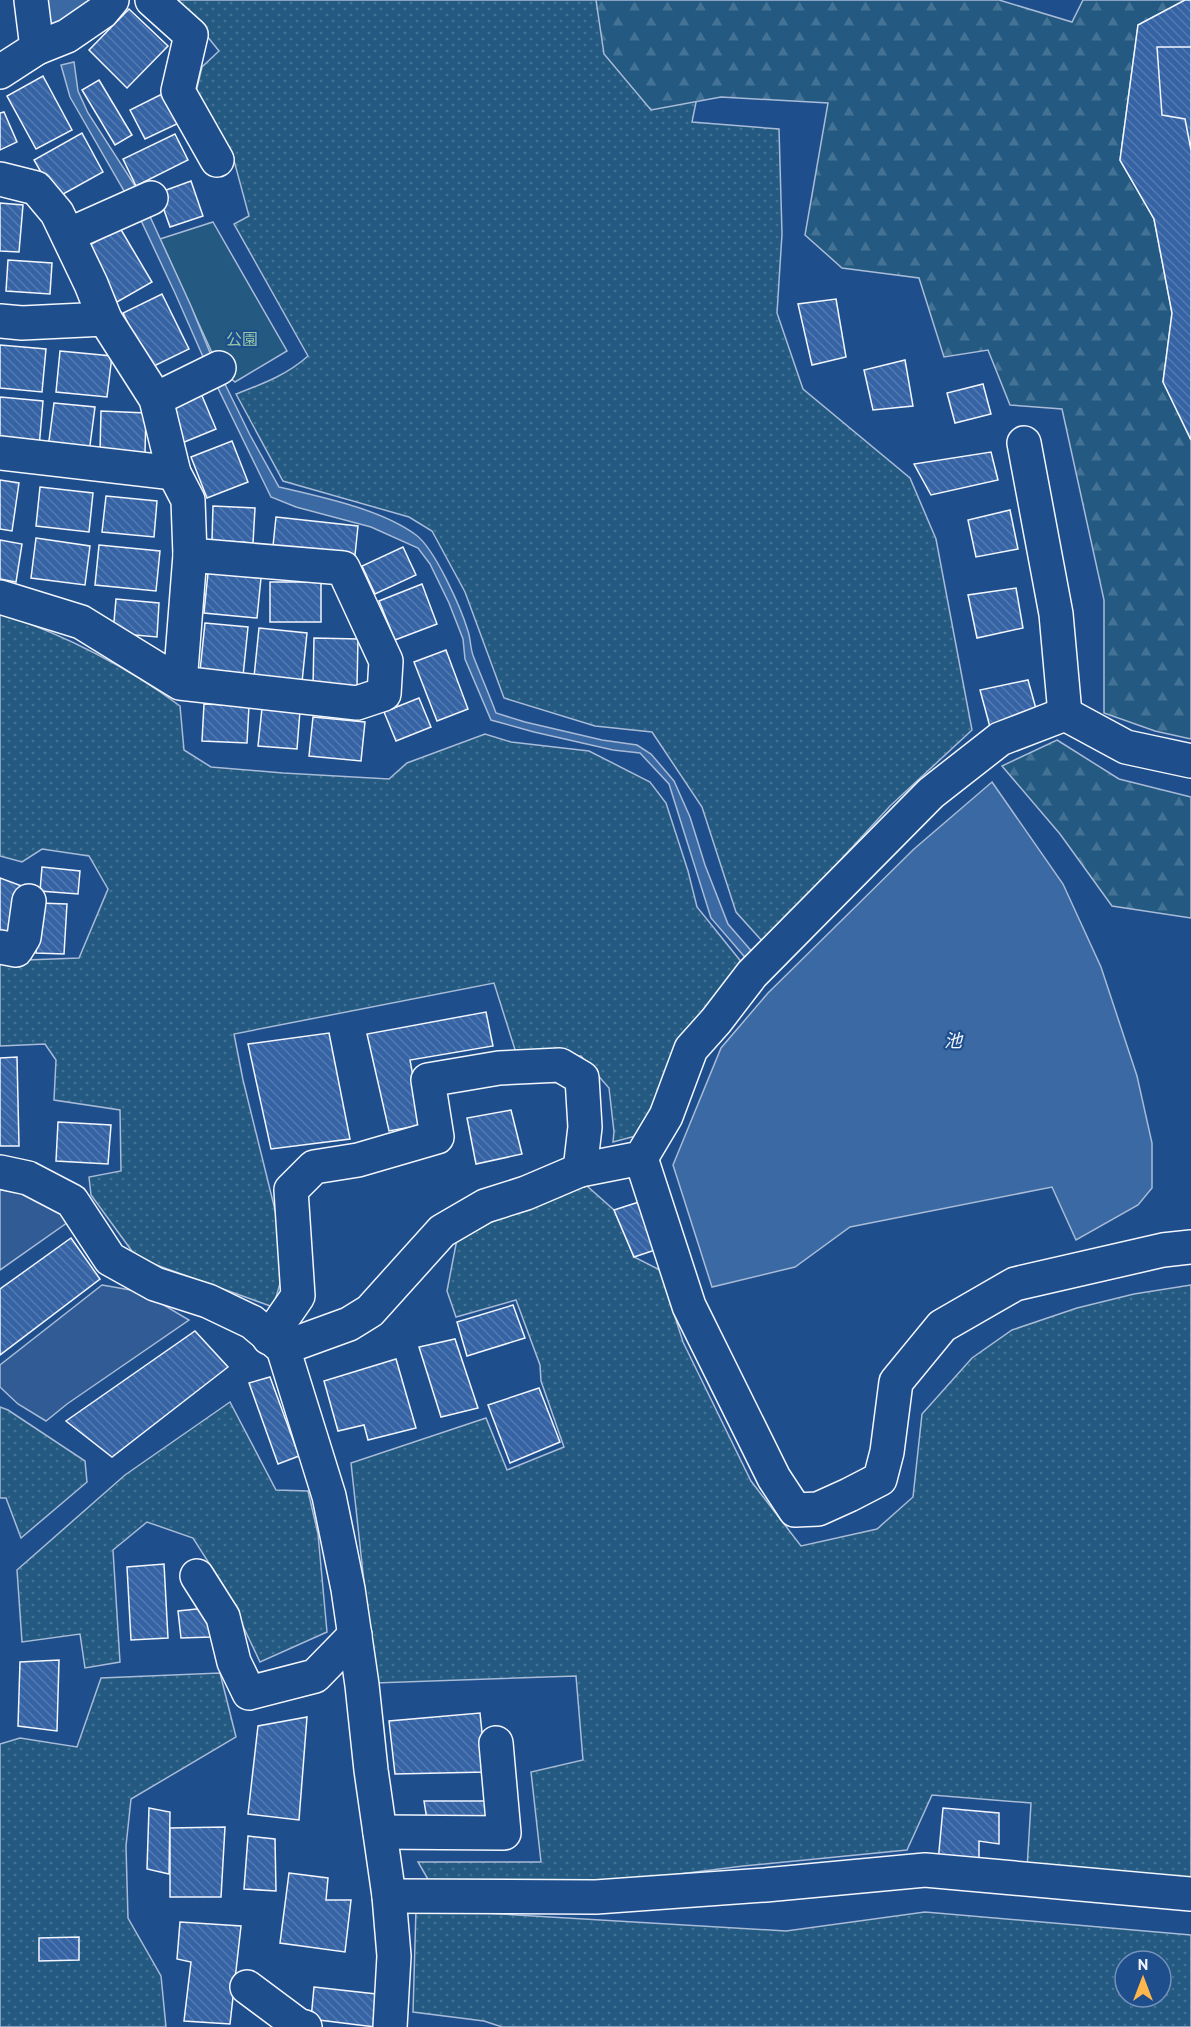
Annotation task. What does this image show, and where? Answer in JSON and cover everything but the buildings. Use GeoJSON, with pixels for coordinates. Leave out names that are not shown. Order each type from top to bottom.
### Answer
{"type":"FeatureCollection","features":[{"type":"Feature","properties":{"kind":"street"},"geometry":{"type":"LineString","coordinates":[[31,0],[37,48]]}},
{"type":"Feature","properties":{"kind":"street"},"geometry":{"type":"LineString","coordinates":[[0,72],[37,48],[67,36],[102,12],[112,0]]}},
{"type":"Feature","properties":{"kind":"street"},"geometry":{"type":"LineString","coordinates":[[153,0],[191,35],[178,91],[217,160]]}},
{"type":"Feature","properties":{"kind":"street"},"geometry":{"type":"LineString","coordinates":[[0,179],[36,188],[57,213],[105,319],[156,399],[174,473],[188,500],[190,555],[180,682]]}},
{"type":"Feature","properties":{"kind":"street"},"geometry":{"type":"LineString","coordinates":[[68,235],[151,198]]}},
{"type":"Feature","properties":{"kind":"street"},"geometry":{"type":"LineString","coordinates":[[0,321],[22,323],[105,319]]}},
{"type":"Feature","properties":{"kind":"street"},"geometry":{"type":"LineString","coordinates":[[156,399],[212,371]]}},
{"type":"Feature","properties":{"kind":"street"},"geometry":{"type":"LineString","coordinates":[[1024,443],[1056,614],[1065,714]]}},
{"type":"Feature","properties":{"kind":"street"},"geometry":{"type":"LineString","coordinates":[[0,453],[174,473]]}},
{"type":"Feature","properties":{"kind":"street"},"geometry":{"type":"LineString","coordinates":[[0,597],[81,622],[180,682],[357,703],[384,694],[386,661],[343,568],[190,555]]}},
{"type":"Feature","properties":{"kind":"street"},"geometry":{"type":"LineString","coordinates":[[276,1343],[349,1324],[370,1311],[442,1231],[485,1206],[526,1193],[580,1170],[641,1158],[666,1116],[691,1049],[752,974],[931,794],[1000,738],[1065,714],[1126,747],[1191,761]]}},
{"type":"Feature","properties":{"kind":"street"},"geometry":{"type":"LineString","coordinates":[[0,948],[16,950],[24,937],[29,901]]}},
{"type":"Feature","properties":{"kind":"street"},"geometry":{"type":"LineString","coordinates":[[276,1343],[298,1296],[291,1190],[314,1167],[358,1160],[437,1137],[428,1080],[500,1068],[560,1065],[582,1078],[585,1127],[580,1170]]}},
{"type":"Feature","properties":{"kind":"street"},"geometry":{"type":"LineString","coordinates":[[641,1158],[689,1306],[774,1478],[795,1510],[818,1509],[880,1479],[887,1452],[896,1382],[942,1326],[1015,1284],[1163,1250],[1191,1247]]}},
{"type":"Feature","properties":{"kind":"street"},"geometry":{"type":"LineString","coordinates":[[0,1172],[28,1178],[72,1201],[110,1259],[155,1284],[208,1301],[252,1322],[276,1343],[329,1496],[348,1589],[390,1896],[394,1956],[390,2027]]}},
{"type":"Feature","properties":{"kind":"street"},"geometry":{"type":"LineString","coordinates":[[197,1576],[223,1617],[234,1662],[249,1693],[315,1676],[355,1635]]}},
{"type":"Feature","properties":{"kind":"street"},"geometry":{"type":"LineString","coordinates":[[380,1832],[504,1833],[496,1743]]}},
{"type":"Feature","properties":{"kind":"street"},"geometry":{"type":"LineString","coordinates":[[390,1896],[596,1897],[765,1885],[925,1870],[1191,1894]]}},
{"type":"Feature","properties":{"kind":"street"},"geometry":{"type":"LineString","coordinates":[[247,1987],[298,2025],[305,2027]]}},
{"type":"Feature","properties":{"kind":"green space"},"geometry":{"type":"Polygon","coordinates":[[[178,0],[693,0],[707,48],[692,122],[779,129],[782,234],[777,313],[803,389],[910,478],[936,539],[972,730],[890,806],[763,942],[736,912],[702,807],[652,732],[595,726],[504,698],[465,592],[432,531],[409,517],[283,481],[236,394],[283,374],[308,356],[234,224],[249,216],[232,153],[196,92],[202,67],[219,51],[178,0]]]}},
{"type":"Feature","properties":{"kind":"green space"},"geometry":{"type":"Polygon","coordinates":[[[596,0],[999,0],[1072,22],[1083,0],[1185,0],[1138,25],[1120,160],[1154,219],[1172,313],[1163,382],[1191,440],[1191,739],[1155,731],[1104,713],[1104,600],[1062,409],[1010,405],[988,350],[944,357],[919,278],[842,268],[805,235],[828,103],[721,97],[651,110],[604,54],[596,0]]]}},
{"type":"Feature","properties":{"kind":"green space","name":"公園"},"geometry":{"type":"Polygon","coordinates":[[[213,222],[287,351],[235,382],[219,368],[160,239],[213,222]]]}},
{"type":"Feature","properties":{"kind":"green space"},"geometry":{"type":"Polygon","coordinates":[[[0,613],[48,631],[94,653],[138,678],[180,706],[184,750],[211,767],[389,779],[407,763],[485,734],[511,742],[589,751],[650,782],[666,803],[697,907],[743,964],[742,972],[682,1034],[663,1106],[643,1134],[613,1142],[609,1088],[581,1056],[517,1056],[494,983],[234,1034],[277,1218],[283,1274],[273,1307],[137,1258],[91,1195],[89,1177],[121,1171],[120,1110],[54,1100],[56,1060],[45,1044],[0,1046],[0,961],[79,958],[108,889],[89,856],[42,849],[22,862],[0,856],[0,613]]]}},
{"type":"Feature","properties":{"kind":"green space"},"geometry":{"type":"Polygon","coordinates":[[[1057,740],[1119,779],[1191,797],[1191,918],[1112,906],[1060,834],[1002,766],[1057,740]]]}},
{"type":"Feature","properties":{"kind":"green space"},"geometry":{"type":"Polygon","coordinates":[[[587,1186],[614,1210],[634,1257],[660,1270],[683,1342],[751,1481],[801,1546],[877,1529],[913,1497],[922,1414],[972,1358],[1012,1330],[1077,1308],[1134,1294],[1191,1285],[1191,1879],[1027,1869],[1031,1803],[932,1795],[907,1850],[743,1866],[584,1886],[429,1881],[418,1862],[541,1862],[531,1772],[583,1760],[576,1676],[375,1683],[351,1463],[486,1418],[507,1470],[564,1447],[541,1381],[540,1365],[516,1300],[456,1317],[447,1291],[457,1239],[536,1200],[587,1186]]]}},
{"type":"Feature","properties":{"kind":"green space"},"geometry":{"type":"Polygon","coordinates":[[[230,1402],[276,1490],[308,1491],[318,1534],[327,1632],[260,1662],[225,1588],[193,1538],[147,1522],[113,1550],[120,1662],[85,1668],[80,1634],[22,1642],[17,1570],[125,1475],[230,1402]]]}},
{"type":"Feature","properties":{"kind":"green space"},"geometry":{"type":"Polygon","coordinates":[[[0,1407],[85,1461],[87,1482],[21,1538],[6,1498],[0,1498],[0,1407]]]}},
{"type":"Feature","properties":{"kind":"green space"},"geometry":{"type":"Polygon","coordinates":[[[220,1673],[236,1737],[131,1799],[126,1846],[128,1918],[161,1976],[166,2027],[0,2027],[0,1744],[20,1738],[77,1747],[101,1678],[220,1673]]]}},
{"type":"Feature","properties":{"kind":"green space"},"geometry":{"type":"Polygon","coordinates":[[[416,1909],[786,1931],[925,1912],[1191,1935],[1191,2027],[502,2027],[484,2021],[413,2012],[416,1909]]]}},
{"type":"Feature","properties":{"kind":"shaded area"},"geometry":{"type":"Polygon","coordinates":[[[0,1184],[33,1189],[71,1220],[0,1270],[0,1184]]]}},
{"type":"Feature","properties":{"kind":"shaded area"},"geometry":{"type":"Polygon","coordinates":[[[102,1285],[142,1292],[189,1320],[46,1421],[18,1404],[0,1387],[0,1365],[102,1285]]]}},
{"type":"Feature","properties":{"kind":"water"},"geometry":{"type":"Polygon","coordinates":[[[74,62],[78,91],[88,113],[139,192],[127,196],[70,97],[61,65],[74,62]]]}},
{"type":"Feature","properties":{"kind":"water"},"geometry":{"type":"Polygon","coordinates":[[[147,210],[215,365],[204,359],[138,214],[147,210]]]}},
{"type":"Feature","properties":{"kind":"water"},"geometry":{"type":"Polygon","coordinates":[[[222,378],[279,487],[368,511],[402,526],[423,542],[439,565],[460,608],[473,655],[496,713],[602,740],[637,745],[651,754],[674,781],[690,817],[705,865],[728,924],[754,954],[749,962],[711,918],[669,784],[640,753],[613,750],[491,720],[465,659],[463,639],[449,603],[430,564],[418,548],[371,527],[296,507],[271,497],[215,382],[222,378]]]}},
{"type":"Feature","properties":{"kind":"water","name":"池"},"geometry":{"type":"Polygon","coordinates":[[[992,782],[1063,884],[1101,967],[1137,1076],[1152,1143],[1152,1188],[1138,1205],[1076,1240],[1052,1187],[850,1227],[795,1267],[712,1287],[673,1165],[721,1048],[768,993],[914,849],[992,782]]]}},
{"type":"Feature","properties":{"kind":"waterway"},"geometry":{"type":"LineString","coordinates":[[57,0],[59,12]]}}]}
